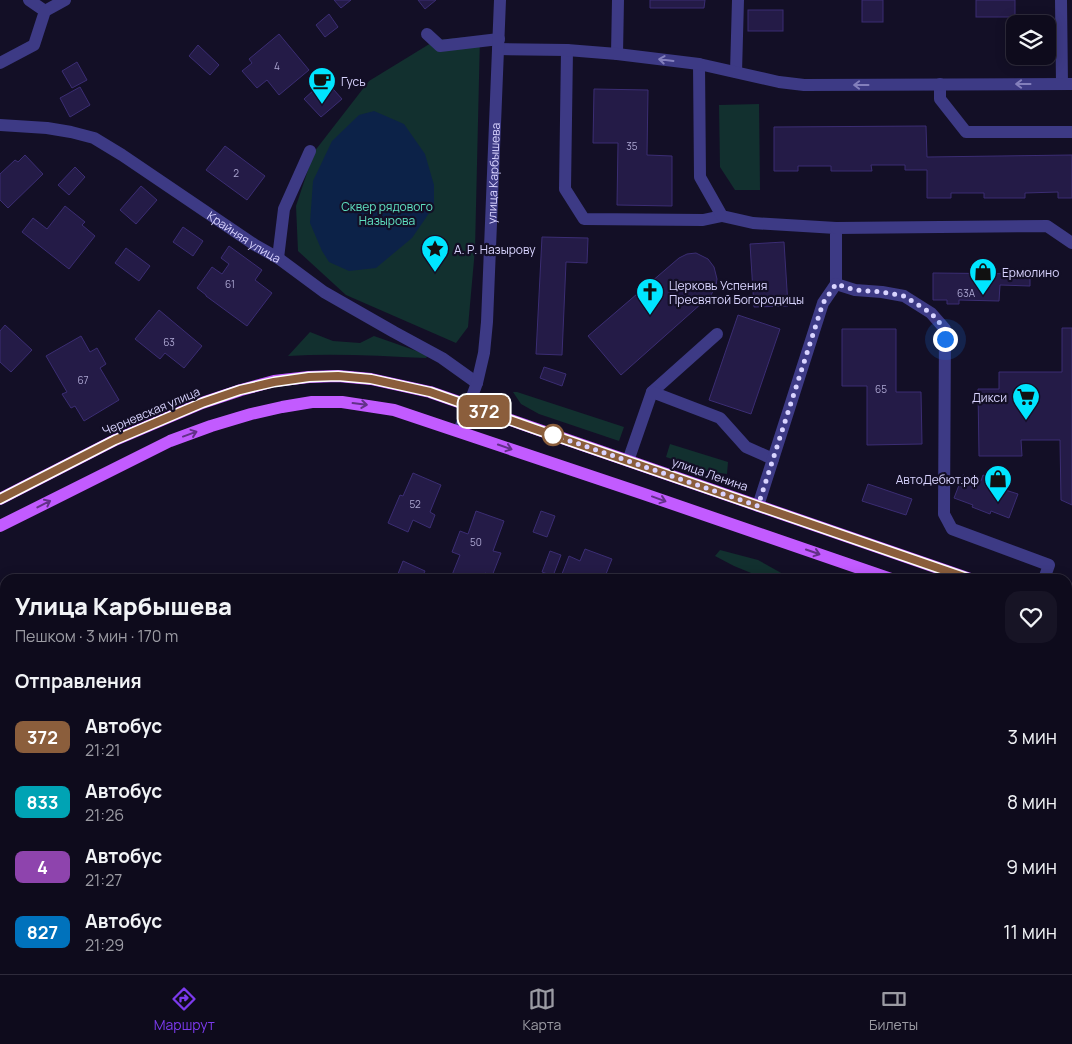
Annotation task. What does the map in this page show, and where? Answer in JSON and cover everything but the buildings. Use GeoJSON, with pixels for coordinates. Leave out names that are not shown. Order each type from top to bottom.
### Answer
{"type":"FeatureCollection","features":[{"type":"Feature","properties":{"kind":"main road","name":"Черневская улица"},"geometry":{"type":"LineString","coordinates":[[0,499],[115,440],[156,422],[240,390],[274,382],[309,377],[338,376],[371,379],[430,392],[468,405]]}},
{"type":"Feature","properties":{"kind":"main road"},"geometry":{"type":"LineString","coordinates":[[0,526],[170,441],[211,426],[282,406],[312,402],[342,402],[394,410],[876,574]]}},
{"type":"Feature","properties":{"kind":"main road","name":"улица Ленина"},"geometry":{"type":"LineString","coordinates":[[468,405],[955,574]]}},
{"type":"Feature","properties":{"kind":"street"},"geometry":{"type":"LineString","coordinates":[[29,0],[45,11]]}},
{"type":"Feature","properties":{"kind":"street"},"geometry":{"type":"LineString","coordinates":[[0,63],[34,46],[45,11],[65,0]]}},
{"type":"Feature","properties":{"kind":"street","name":"улица Карбышева"},"geometry":{"type":"LineString","coordinates":[[459,431],[477,383],[484,353],[487,322],[500,0]]}},
{"type":"Feature","properties":{"kind":"street"},"geometry":{"type":"LineString","coordinates":[[617,54],[618,0]]}},
{"type":"Feature","properties":{"kind":"street"},"geometry":{"type":"LineString","coordinates":[[736,72],[738,0]]}},
{"type":"Feature","properties":{"kind":"street"},"geometry":{"type":"LineString","coordinates":[[427,34],[440,46],[498,44],[617,54],[699,64],[779,82],[804,85],[1067,84],[1061,0]]}},
{"type":"Feature","properties":{"kind":"street"},"geometry":{"type":"LineString","coordinates":[[566,50],[566,189],[584,219],[703,220],[722,216],[753,223],[836,228],[1047,226],[1072,243]]}},
{"type":"Feature","properties":{"kind":"street"},"geometry":{"type":"LineString","coordinates":[[699,64],[700,177],[722,216]]}},
{"type":"Feature","properties":{"kind":"street"},"geometry":{"type":"LineString","coordinates":[[940,84],[940,99],[966,132],[1072,132]]}},
{"type":"Feature","properties":{"kind":"street","name":"Крайняя улица"},"geometry":{"type":"LineString","coordinates":[[0,125],[47,128],[94,138],[255,245],[278,258],[324,292],[442,358],[477,383]]}},
{"type":"Feature","properties":{"kind":"street"},"geometry":{"type":"LineString","coordinates":[[278,258],[284,209],[310,151]]}},
{"type":"Feature","properties":{"kind":"street"},"geometry":{"type":"LineString","coordinates":[[758,506],[823,303],[836,284],[836,228]]}},
{"type":"Feature","properties":{"kind":"street"},"geometry":{"type":"LineString","coordinates":[[836,284],[855,290],[904,296],[931,313],[945,329],[944,514],[952,529],[1048,565],[1045,574]]}},
{"type":"Feature","properties":{"kind":"street"},"geometry":{"type":"LineString","coordinates":[[628,461],[652,392],[717,334]]}},
{"type":"Feature","properties":{"kind":"street"},"geometry":{"type":"LineString","coordinates":[[652,392],[720,418],[746,447],[773,459]]}},
{"type":"Feature","properties":{"kind":"green space","name":"Сквер рядового Назырова"},"geometry":{"type":"Polygon","coordinates":[[[480,36],[475,249],[468,327],[456,343],[346,295],[298,251],[296,206],[314,152],[369,81],[436,40],[480,36]]]}},
{"type":"Feature","properties":{"kind":"green space"},"geometry":{"type":"Polygon","coordinates":[[[759,104],[760,190],[735,190],[720,167],[719,105],[759,104]]]}},
{"type":"Feature","properties":{"kind":"green space"},"geometry":{"type":"Polygon","coordinates":[[[310,332],[333,341],[360,343],[374,336],[428,355],[426,358],[340,355],[288,356],[310,332]]]}},
{"type":"Feature","properties":{"kind":"green space"},"geometry":{"type":"Polygon","coordinates":[[[513,392],[624,427],[619,441],[539,414],[521,404],[513,392]]]}},
{"type":"Feature","properties":{"kind":"green space"},"geometry":{"type":"Polygon","coordinates":[[[670,444],[728,462],[727,474],[707,471],[666,457],[670,444]]]}},
{"type":"Feature","properties":{"kind":"green space"},"geometry":{"type":"Polygon","coordinates":[[[720,550],[758,560],[783,574],[754,574],[715,556],[720,550]]]}},
{"type":"Feature","properties":{"kind":"water"},"geometry":{"type":"Polygon","coordinates":[[[374,111],[404,124],[425,154],[434,185],[434,206],[412,238],[376,268],[349,271],[329,262],[310,223],[313,181],[332,141],[359,115],[374,111]]]}},
{"type":"Feature","properties":{"kind":"bus line","name":"372"},"geometry":{"type":"LineString","coordinates":[[0,499],[115,440],[202,403],[240,390],[274,382],[309,377],[338,376],[371,379],[430,392],[955,574]]}},
{"type":"Feature","properties":{"kind":"place","name":"Гусь"},"geometry":{"type":"Point","coordinates":[322,105]}},
{"type":"Feature","properties":{"kind":"place","name":"А. Р. Назырову"},"geometry":{"type":"Point","coordinates":[435,273]}},
{"type":"Feature","properties":{"kind":"place","name":"Ермолино"},"geometry":{"type":"Point","coordinates":[983,296]}},
{"type":"Feature","properties":{"kind":"place","name":"Церковь Успения Пресвятой Богородицы"},"geometry":{"type":"Point","coordinates":[650,316]}},
{"type":"Feature","properties":{"kind":"place","name":"Дикси"},"geometry":{"type":"Point","coordinates":[1026,421]}},
{"type":"Feature","properties":{"kind":"place","name":"АвтоДебют.рф"},"geometry":{"type":"Point","coordinates":[998,503]}},
{"type":"Feature","properties":{"kind":"route"},"geometry":{"type":"LineString","coordinates":[[553,435],[758,506],[823,303],[836,284],[855,290],[904,296],[931,313],[945,329],[945,339]]}}]}
